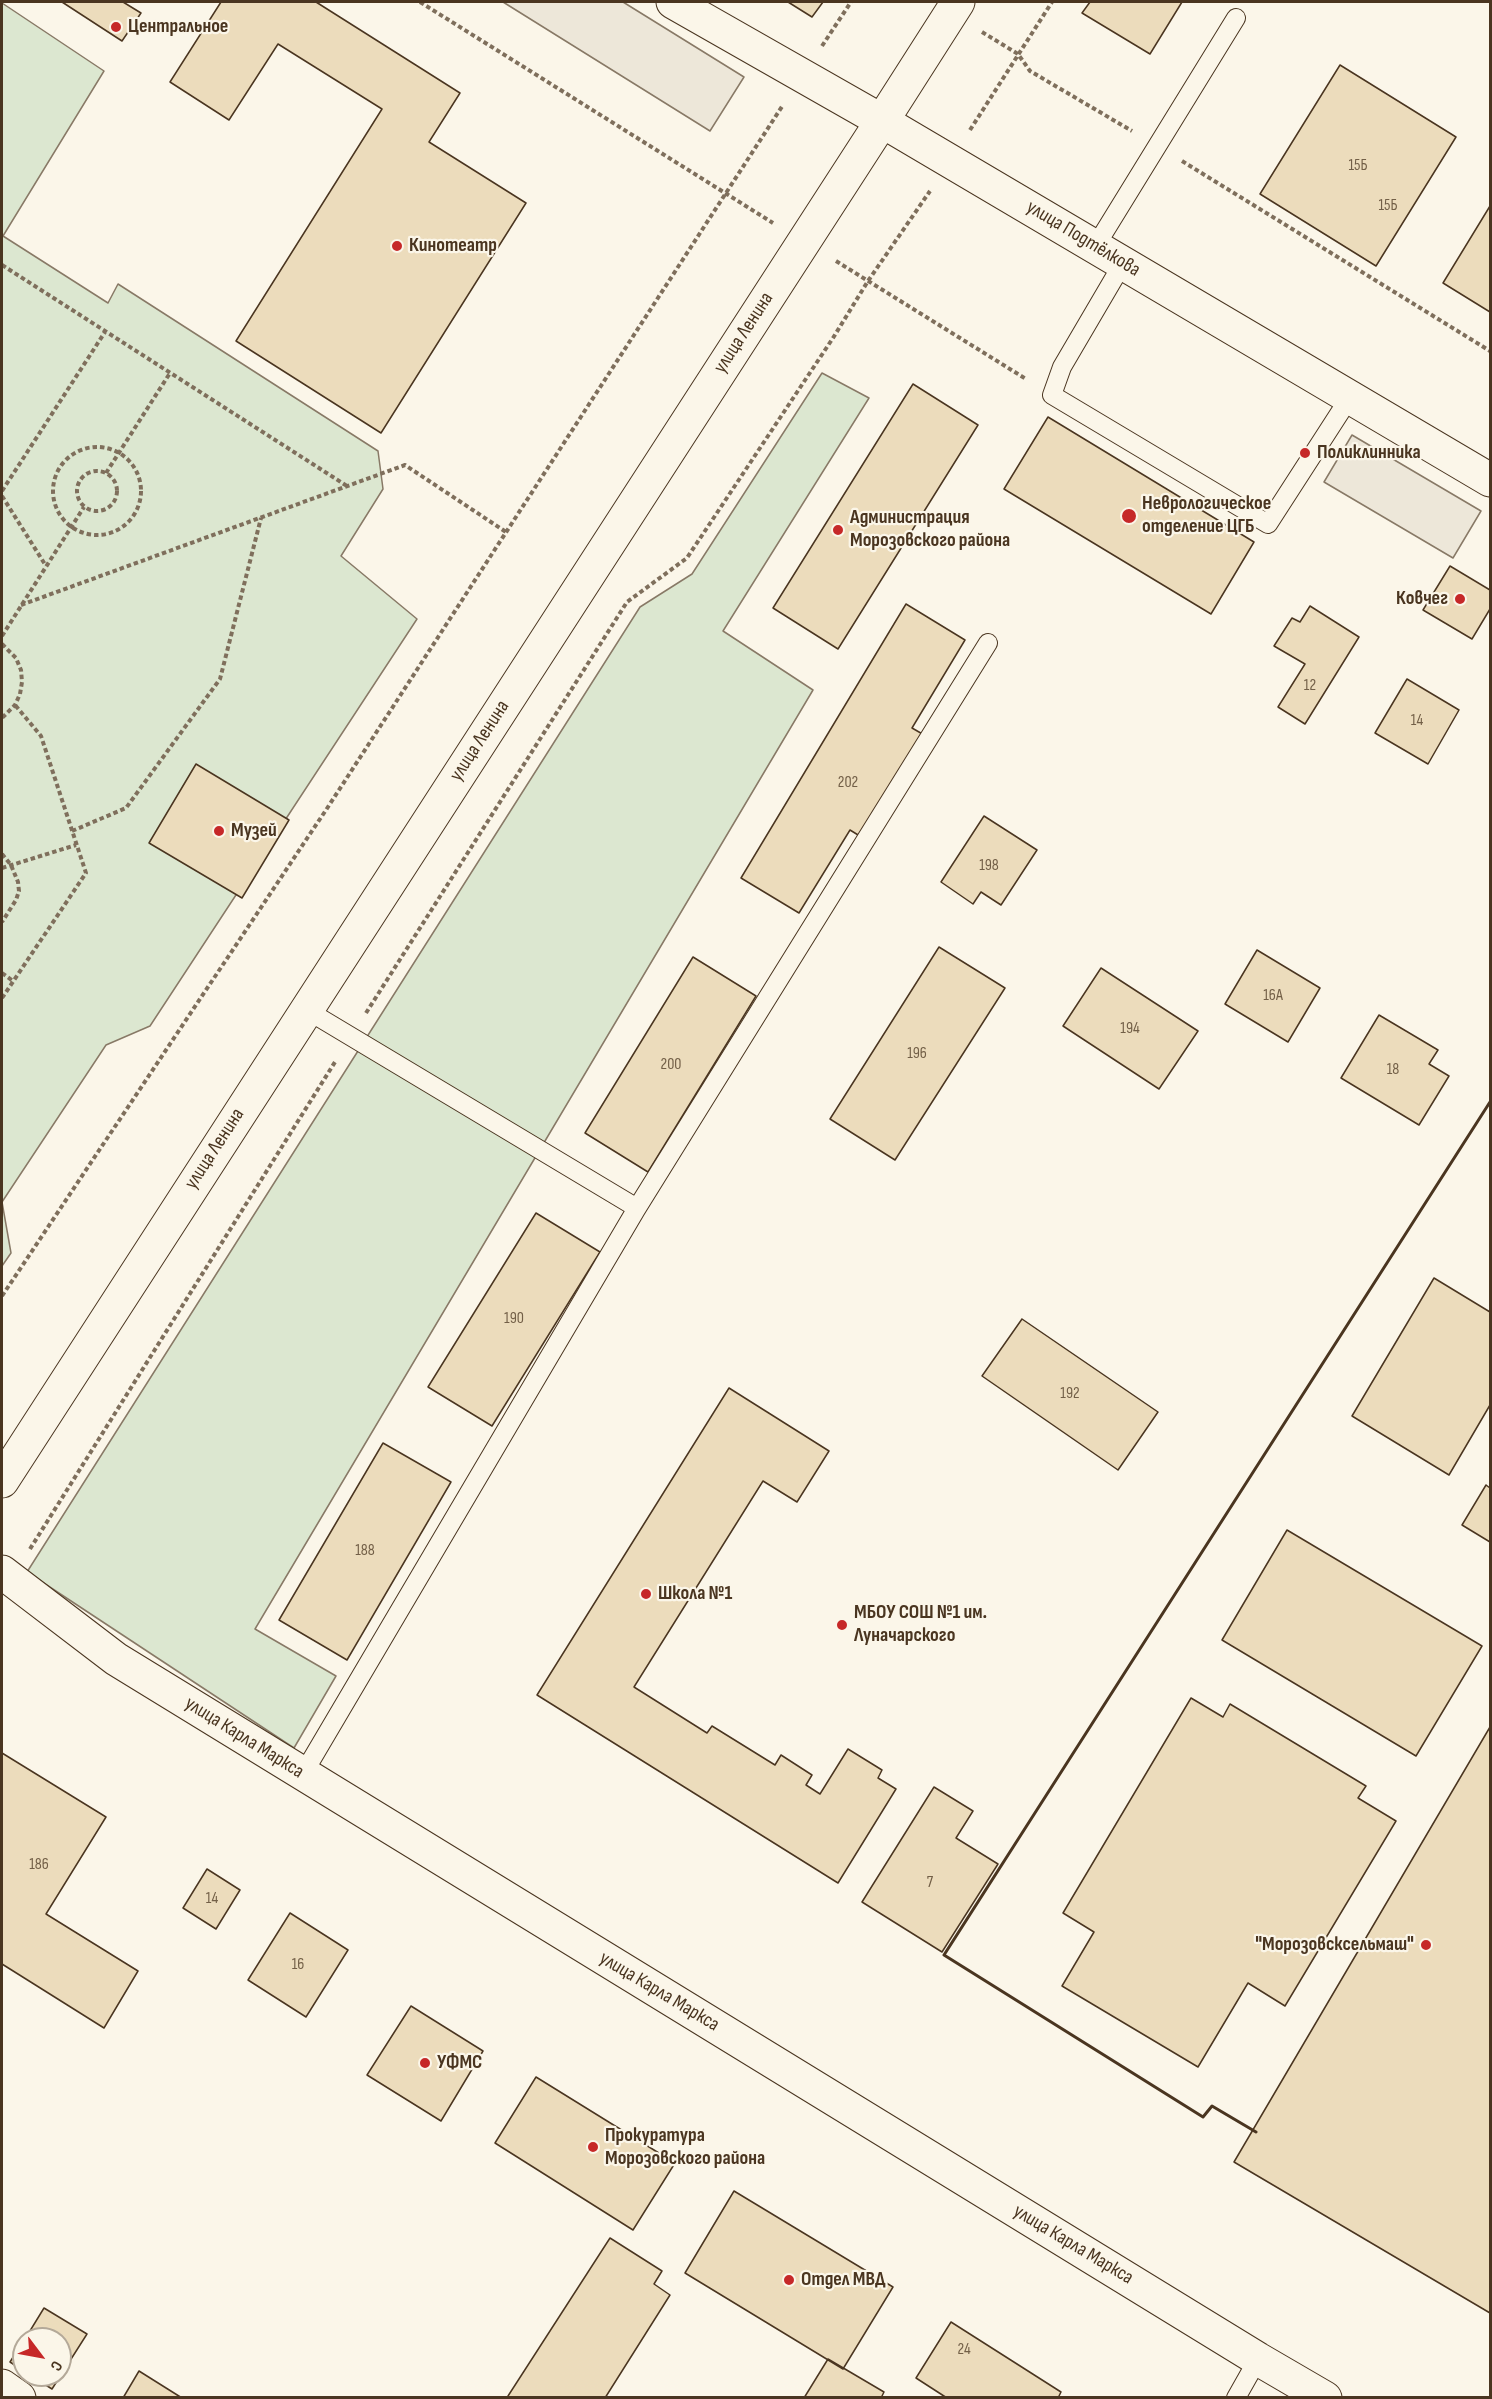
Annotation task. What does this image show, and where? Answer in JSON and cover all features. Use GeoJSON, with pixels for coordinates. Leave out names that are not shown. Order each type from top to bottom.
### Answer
{"type":"FeatureCollection","features":[{"type":"Feature","properties":{"kind":"street","name":"улица Подтёлкова"},"geometry":{"type":"LineString","coordinates":[[673,2],[882,121],[1491,480]]}},
{"type":"Feature","properties":{"kind":"street","name":"улица Ленина"},"geometry":{"type":"LineString","coordinates":[[2,1481],[954,8]]}},
{"type":"Feature","properties":{"kind":"street","name":"улица Карла Маркса"},"geometry":{"type":"LineString","coordinates":[[7,1575],[116,1659],[1258,2359],[1325,2397]]}},
{"type":"Feature","properties":{"kind":"street"},"geometry":{"type":"LineString","coordinates":[[2,2386],[19,2397]]}},
{"type":"Feature","properties":{"kind":"lane"},"geometry":{"type":"LineString","coordinates":[[1236,18],[1158,146],[1109,255],[1052,395],[1268,524],[1350,397]]}},
{"type":"Feature","properties":{"kind":"lane"},"geometry":{"type":"LineString","coordinates":[[303,1774],[637,1208],[988,643]]}},
{"type":"Feature","properties":{"kind":"lane"},"geometry":{"type":"LineString","coordinates":[[305,1009],[637,1208]]}},
{"type":"Feature","properties":{"kind":"lane"},"geometry":{"type":"LineString","coordinates":[[1236,2397],[1258,2359]]}},
{"type":"Feature","properties":{"kind":"path"},"geometry":{"type":"LineString","coordinates":[[420,2],[1052,395]]}},
{"type":"Feature","properties":{"kind":"path"},"geometry":{"type":"LineString","coordinates":[[2,1296],[326,810],[851,2]]}},
{"type":"Feature","properties":{"kind":"path"},"geometry":{"type":"LineString","coordinates":[[954,8],[1018,54],[1030,71],[1158,146],[1491,351]]}},
{"type":"Feature","properties":{"kind":"path"},"geometry":{"type":"LineString","coordinates":[[2,265],[4,269],[347,486]]}},
{"type":"Feature","properties":{"kind":"path"},"geometry":{"type":"LineString","coordinates":[[2,491],[105,332]]}},
{"type":"Feature","properties":{"kind":"path"},"geometry":{"type":"LineString","coordinates":[[7,1575],[627,602],[687,558],[832,338]]}},
{"type":"Feature","properties":{"kind":"path"},"geometry":{"type":"LineString","coordinates":[[106,473],[170,373]]}},
{"type":"Feature","properties":{"kind":"path"},"geometry":{"type":"LineString","coordinates":[[94,447],[108,448],[119,453],[131,463],[138,475],[141,489],[140,503],[134,515],[125,526],[112,533],[99,536],[85,534],[71,527],[58,513],[52,493],[53,480],[59,467],[69,456],[81,450],[94,447]]}},
{"type":"Feature","properties":{"kind":"path"},"geometry":{"type":"LineString","coordinates":[[21,605],[405,465],[506,532]]}},
{"type":"Feature","properties":{"kind":"path"},"geometry":{"type":"LineString","coordinates":[[89,472],[106,473],[116,484],[114,502],[110,507],[98,512],[84,507],[76,492],[80,480],[89,472]]}},
{"type":"Feature","properties":{"kind":"path"},"geometry":{"type":"LineString","coordinates":[[2,496],[46,566]]}},
{"type":"Feature","properties":{"kind":"path"},"geometry":{"type":"LineString","coordinates":[[2,636],[84,507]]}},
{"type":"Feature","properties":{"kind":"path"},"geometry":{"type":"LineString","coordinates":[[72,831],[126,808],[220,679],[261,518]]}},
{"type":"Feature","properties":{"kind":"path"},"geometry":{"type":"LineString","coordinates":[[2,644],[16,658],[21,669],[20,694],[15,705],[2,718]]}},
{"type":"Feature","properties":{"kind":"path"},"geometry":{"type":"LineString","coordinates":[[2,995],[86,873],[41,736],[15,705]]}},
{"type":"Feature","properties":{"kind":"path"},"geometry":{"type":"LineString","coordinates":[[2,868],[76,844]]}},
{"type":"Feature","properties":{"kind":"path"},"geometry":{"type":"LineString","coordinates":[[2,854],[18,882],[19,891],[2,922]]}},
{"type":"Feature","properties":{"kind":"path"},"geometry":{"type":"LineString","coordinates":[[2,973],[13,981]]}},
{"type":"Feature","properties":{"kind":"green space"},"geometry":{"type":"Polygon","coordinates":[[[2,3],[104,71],[3,236],[108,303],[118,284],[378,451],[383,489],[341,556],[417,619],[150,1026],[106,1045],[2,1202],[2,3]]]}},
{"type":"Feature","properties":{"kind":"green space"},"geometry":{"type":"Polygon","coordinates":[[[822,373],[869,398],[723,631],[813,690],[255,1629],[336,1676],[294,1748],[27,1572],[640,607],[692,574],[822,373]]]}},
{"type":"Feature","properties":{"kind":"green space"},"geometry":{"type":"Polygon","coordinates":[[[2,1202],[11,1253],[2,1266],[2,1202]]]}},
{"type":"Feature","properties":{"kind":"shaded area"},"geometry":{"type":"Polygon","coordinates":[[[503,2],[623,2],[744,77],[710,131],[503,2]]]}},
{"type":"Feature","properties":{"kind":"shaded area"},"geometry":{"type":"Polygon","coordinates":[[[1352,435],[1481,511],[1453,558],[1324,482],[1352,435]]]}},
{"type":"Feature","properties":{"kind":"building","name":"Центральное"},"geometry":{"type":"Polygon","coordinates":[[[62,2],[123,2],[141,13],[122,41],[62,2]]]}},
{"type":"Feature","properties":{"kind":"building","name":"Кинотеатр"},"geometry":{"type":"Polygon","coordinates":[[[221,2],[316,2],[460,93],[429,142],[526,203],[381,433],[236,341],[382,109],[278,44],[229,120],[170,82],[221,2]]]}},
{"type":"Feature","properties":{"kind":"building"},"geometry":{"type":"Polygon","coordinates":[[[788,2],[823,2],[812,17],[788,2]]]}},
{"type":"Feature","properties":{"kind":"building"},"geometry":{"type":"Polygon","coordinates":[[[1090,2],[1182,2],[1150,54],[1082,13],[1090,2]]]}},
{"type":"Feature","properties":{"kind":"building"},"geometry":{"type":"Polygon","coordinates":[[[1340,65],[1456,137],[1376,266],[1260,194],[1340,65]]]}},
{"type":"Feature","properties":{"kind":"building"},"geometry":{"type":"Polygon","coordinates":[[[1490,206],[1490,312],[1443,283],[1490,206]]]}},
{"type":"Feature","properties":{"kind":"building"},"geometry":{"type":"Polygon","coordinates":[[[913,384],[978,425],[838,649],[773,608],[913,384]]]}},
{"type":"Feature","properties":{"kind":"building","name":"Неврологическое отделение ЦГБ"},"geometry":{"type":"Polygon","coordinates":[[[1048,417],[1254,542],[1211,614],[1004,489],[1048,417]]]}},
{"type":"Feature","properties":{"kind":"building","name":"Ковчег"},"geometry":{"type":"Polygon","coordinates":[[[1450,566],[1490,590],[1490,609],[1472,639],[1423,610],[1450,566]]]}},
{"type":"Feature","properties":{"kind":"building"},"geometry":{"type":"Polygon","coordinates":[[[906,604],[965,640],[912,728],[926,736],[863,838],[850,830],[799,913],[741,878],[906,604]]]}},
{"type":"Feature","properties":{"kind":"building"},"geometry":{"type":"Polygon","coordinates":[[[1310,606],[1359,637],[1305,724],[1278,707],[1305,664],[1274,646],[1292,618],[1300,622],[1310,606]]]}},
{"type":"Feature","properties":{"kind":"building"},"geometry":{"type":"Polygon","coordinates":[[[1407,679],[1459,710],[1428,764],[1375,733],[1407,679]]]}},
{"type":"Feature","properties":{"kind":"building","name":"Музей"},"geometry":{"type":"Polygon","coordinates":[[[196,764],[289,820],[242,898],[149,843],[196,764]]]}},
{"type":"Feature","properties":{"kind":"building"},"geometry":{"type":"Polygon","coordinates":[[[984,816],[1037,850],[1001,905],[981,892],[973,904],[941,882],[984,816]]]}},
{"type":"Feature","properties":{"kind":"building"},"geometry":{"type":"Polygon","coordinates":[[[939,947],[1005,988],[895,1160],[830,1119],[939,947]]]}},
{"type":"Feature","properties":{"kind":"building"},"geometry":{"type":"Polygon","coordinates":[[[1257,950],[1320,988],[1288,1042],[1225,1004],[1257,950]]]}},
{"type":"Feature","properties":{"kind":"building"},"geometry":{"type":"Polygon","coordinates":[[[693,957],[756,996],[648,1172],[585,1133],[693,957]]]}},
{"type":"Feature","properties":{"kind":"building"},"geometry":{"type":"Polygon","coordinates":[[[1101,968],[1198,1031],[1159,1089],[1063,1026],[1101,968]]]}},
{"type":"Feature","properties":{"kind":"building"},"geometry":{"type":"Polygon","coordinates":[[[1379,1015],[1438,1050],[1429,1064],[1449,1076],[1419,1125],[1341,1078],[1379,1015]]]}},
{"type":"Feature","properties":{"kind":"building"},"geometry":{"type":"Polygon","coordinates":[[[536,1213],[600,1252],[492,1426],[428,1387],[536,1213]]]}},
{"type":"Feature","properties":{"kind":"building"},"geometry":{"type":"Polygon","coordinates":[[[1434,1278],[1490,1312],[1490,1405],[1449,1475],[1352,1416],[1434,1278]]]}},
{"type":"Feature","properties":{"kind":"building"},"geometry":{"type":"Polygon","coordinates":[[[1022,1319],[1158,1412],[1118,1470],[982,1376],[1022,1319]]]}},
{"type":"Feature","properties":{"kind":"building","name":"Школа №1"},"geometry":{"type":"Polygon","coordinates":[[[729,1388],[829,1451],[797,1502],[763,1481],[634,1687],[707,1733],[712,1726],[775,1765],[781,1755],[812,1775],[806,1785],[820,1794],[848,1749],[882,1770],[878,1778],[896,1789],[838,1883],[537,1695],[729,1388]]]}},
{"type":"Feature","properties":{"kind":"building"},"geometry":{"type":"Polygon","coordinates":[[[383,1443],[451,1482],[347,1660],[279,1620],[383,1443]]]}},
{"type":"Feature","properties":{"kind":"building"},"geometry":{"type":"Polygon","coordinates":[[[1486,1485],[1490,1488],[1490,1542],[1462,1525],[1486,1485]]]}},
{"type":"Feature","properties":{"kind":"building"},"geometry":{"type":"Polygon","coordinates":[[[1287,1530],[1482,1646],[1416,1756],[1222,1640],[1287,1530]]]}},
{"type":"Feature","properties":{"kind":"building"},"geometry":{"type":"Polygon","coordinates":[[[1191,1698],[1223,1717],[1230,1704],[1366,1786],[1358,1798],[1396,1821],[1285,2006],[1248,1983],[1198,2067],[1062,1986],[1094,1932],[1063,1913],[1191,1698]]]}},
{"type":"Feature","properties":{"kind":"building","name":"\"Морозовсксельмаш\""},"geometry":{"type":"Polygon","coordinates":[[[1490,1727],[1490,2313],[1234,2162],[1490,1727]]]}},
{"type":"Feature","properties":{"kind":"building"},"geometry":{"type":"Polygon","coordinates":[[[2,1753],[106,1817],[46,1914],[138,1971],[104,2028],[2,1964],[2,1753]]]}},
{"type":"Feature","properties":{"kind":"building"},"geometry":{"type":"Polygon","coordinates":[[[934,1787],[973,1811],[956,1838],[998,1864],[942,1952],[862,1902],[934,1787]]]}},
{"type":"Feature","properties":{"kind":"building"},"geometry":{"type":"Polygon","coordinates":[[[207,1869],[240,1890],[216,1929],[183,1908],[207,1869]]]}},
{"type":"Feature","properties":{"kind":"building"},"geometry":{"type":"Polygon","coordinates":[[[290,1913],[348,1950],[306,2017],[248,1980],[290,1913]]]}},
{"type":"Feature","properties":{"kind":"building","name":"УФМС"},"geometry":{"type":"Polygon","coordinates":[[[411,2006],[483,2051],[441,2121],[367,2075],[411,2006]]]}},
{"type":"Feature","properties":{"kind":"building"},"geometry":{"type":"Polygon","coordinates":[[[536,2077],[675,2163],[633,2230],[495,2143],[536,2077]]]}},
{"type":"Feature","properties":{"kind":"building","name":"Отдел МВД"},"geometry":{"type":"Polygon","coordinates":[[[734,2191],[893,2287],[843,2369],[685,2273],[734,2191]]]}},
{"type":"Feature","properties":{"kind":"building"},"geometry":{"type":"Polygon","coordinates":[[[610,2238],[662,2271],[654,2284],[670,2295],[605,2398],[510,2398],[508,2396],[610,2238]]]}},
{"type":"Feature","properties":{"kind":"building"},"geometry":{"type":"Polygon","coordinates":[[[44,2308],[87,2334],[72,2358],[72,2327],[32,2327],[44,2308]]]}},
{"type":"Feature","properties":{"kind":"building"},"geometry":{"type":"Polygon","coordinates":[[[951,2322],[1061,2392],[1058,2398],[947,2398],[916,2378],[951,2322]]]}},
{"type":"Feature","properties":{"kind":"building"},"geometry":{"type":"Polygon","coordinates":[[[828,2359],[884,2392],[881,2398],[804,2398],[828,2359]]]}},
{"type":"Feature","properties":{"kind":"building"},"geometry":{"type":"Polygon","coordinates":[[[139,2371],[182,2398],[123,2398],[139,2371]]]}},
{"type":"Feature","properties":{"kind":"wall"},"geometry":{"type":"LineString","coordinates":[[1256,2132],[1212,2106],[1203,2117],[944,1955],[1490,1102]]}},
{"type":"Feature","properties":{"kind":"place","name":"Центральное"},"geometry":{"type":"Point","coordinates":[116,27]}},
{"type":"Feature","properties":{"kind":"place","name":"Кинотеатр"},"geometry":{"type":"Point","coordinates":[397,246]}},
{"type":"Feature","properties":{"kind":"place","name":"Поликлинника"},"geometry":{"type":"Point","coordinates":[1305,453]}},
{"type":"Feature","properties":{"kind":"place","name":"Неврологическое отделение ЦГБ"},"geometry":{"type":"Point","coordinates":[1129,516]}},
{"type":"Feature","properties":{"kind":"place","name":"Администрация Морозовского района"},"geometry":{"type":"Point","coordinates":[838,530]}},
{"type":"Feature","properties":{"kind":"place","name":"Ковчег"},"geometry":{"type":"Point","coordinates":[1460,599]}},
{"type":"Feature","properties":{"kind":"place","name":"Музей"},"geometry":{"type":"Point","coordinates":[219,831]}},
{"type":"Feature","properties":{"kind":"place","name":"Школа №1"},"geometry":{"type":"Point","coordinates":[646,1594]}},
{"type":"Feature","properties":{"kind":"place","name":"МБОУ СОШ №1 им. Луначарского"},"geometry":{"type":"Point","coordinates":[842,1625]}},
{"type":"Feature","properties":{"kind":"place","name":"\"Морозовсксельмаш\""},"geometry":{"type":"Point","coordinates":[1426,1945]}},
{"type":"Feature","properties":{"kind":"place","name":"УФМС"},"geometry":{"type":"Point","coordinates":[425,2063]}},
{"type":"Feature","properties":{"kind":"place","name":"Прокуратура Морозовского района"},"geometry":{"type":"Point","coordinates":[593,2147]}},
{"type":"Feature","properties":{"kind":"place","name":"Отдел МВД"},"geometry":{"type":"Point","coordinates":[789,2280]}}]}
